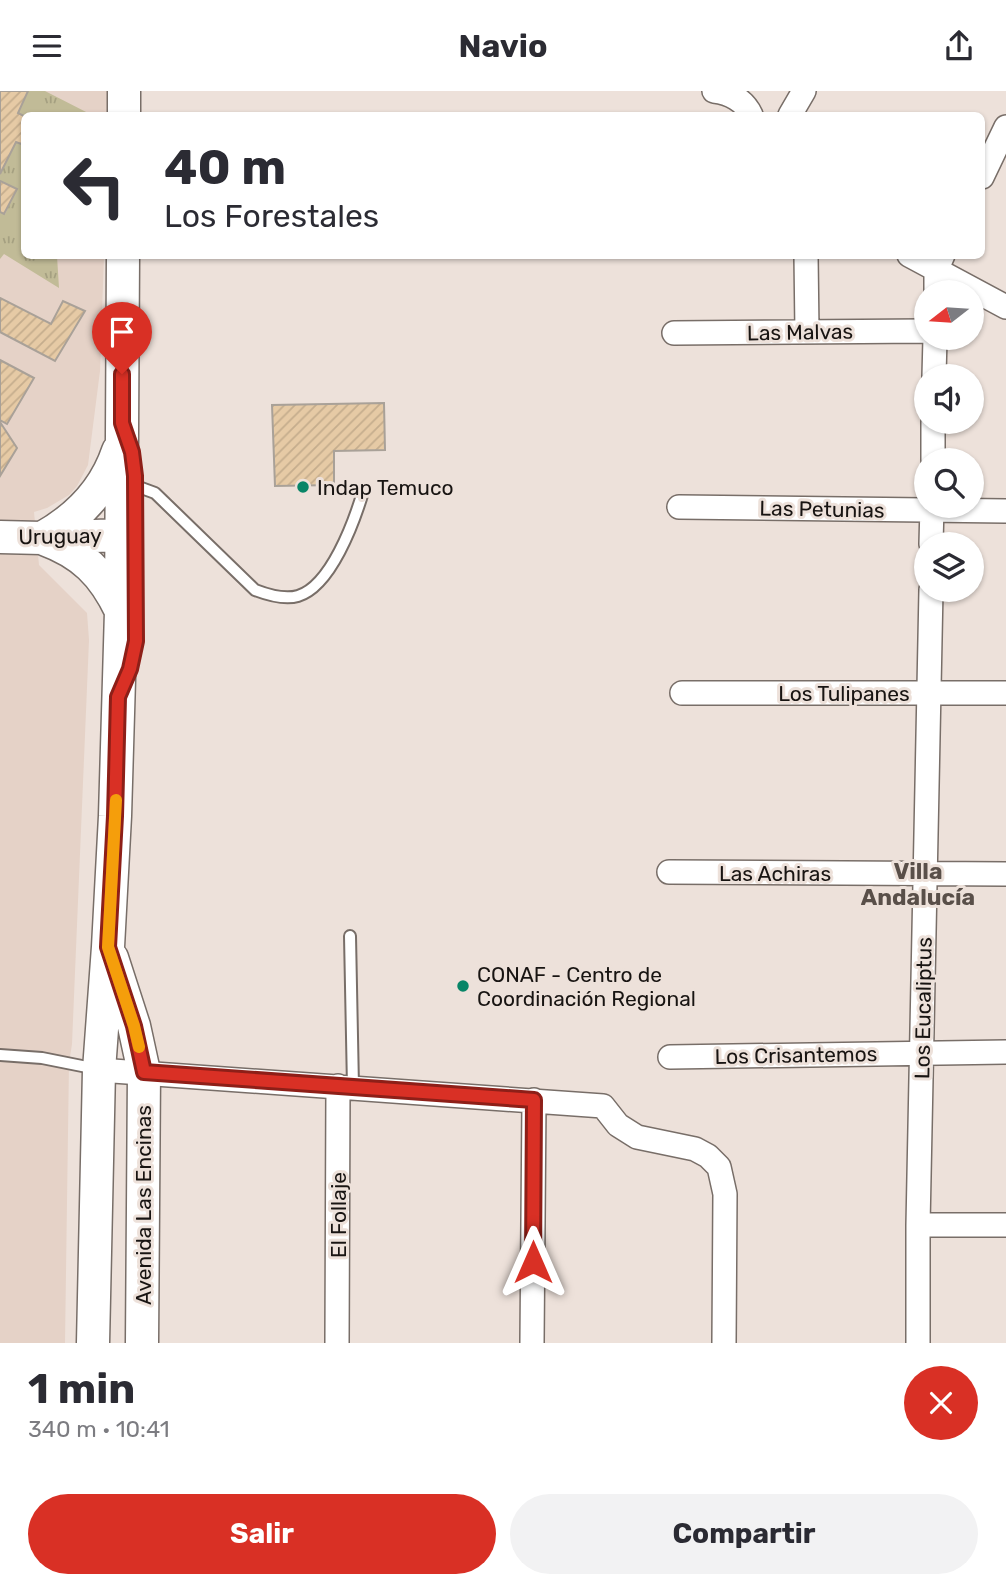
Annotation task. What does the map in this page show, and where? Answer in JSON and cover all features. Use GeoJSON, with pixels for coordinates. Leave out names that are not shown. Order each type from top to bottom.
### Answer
{"type":"FeatureCollection","features":[{"type":"Feature","properties":{"kind":"main road"},"geometry":{"type":"LineString","coordinates":[[124,91],[124,112]]}},
{"type":"Feature","properties":{"kind":"main road","name":"Avenida Las Encinas"},"geometry":{"type":"LineString","coordinates":[[93,1343],[99,1070],[115,816],[121,611],[132,523],[121,433],[123,259]]}},
{"type":"Feature","properties":{"kind":"main road"},"geometry":{"type":"LineString","coordinates":[[42,538],[79,513],[93,497],[105,480],[121,433]]}},
{"type":"Feature","properties":{"kind":"main road","name":"Avenida Las Encinas"},"geometry":{"type":"LineString","coordinates":[[118,697],[130,669],[136,641],[132,452],[121,433]]}},
{"type":"Feature","properties":{"kind":"main road","name":"Uruguay"},"geometry":{"type":"LineString","coordinates":[[0,537],[42,538],[132,523]]}},
{"type":"Feature","properties":{"kind":"main road"},"geometry":{"type":"LineString","coordinates":[[42,538],[61,545],[93,568],[104,581],[121,611]]}},
{"type":"Feature","properties":{"kind":"main road","name":"Avenida Las Encinas"},"geometry":{"type":"LineString","coordinates":[[108,947],[134,1026],[144,1072],[142,1343]]}},
{"type":"Feature","properties":{"kind":"street"},"geometry":{"type":"LineString","coordinates":[[714,91],[728,93],[747,106],[750,112]]}},
{"type":"Feature","properties":{"kind":"street"},"geometry":{"type":"LineString","coordinates":[[792,112],[804,91]]}},
{"type":"Feature","properties":{"kind":"street"},"geometry":{"type":"LineString","coordinates":[[985,171],[1006,127]]}},
{"type":"Feature","properties":{"kind":"street"},"geometry":{"type":"LineString","coordinates":[[806,259],[807,332]]}},
{"type":"Feature","properties":{"kind":"street"},"geometry":{"type":"LineString","coordinates":[[915,259],[1006,307]]}},
{"type":"Feature","properties":{"kind":"street","name":"Las Malvas"},"geometry":{"type":"LineString","coordinates":[[674,333],[914,331]]}},
{"type":"Feature","properties":{"kind":"street","name":"Las Petunias"},"geometry":{"type":"LineString","coordinates":[[679,507],[914,508]]}},
{"type":"Feature","properties":{"kind":"street","name":"Las Petunias"},"geometry":{"type":"LineString","coordinates":[[984,509],[1006,510]]}},
{"type":"Feature","properties":{"kind":"street","name":"Los Eucaliptus"},"geometry":{"type":"LineString","coordinates":[[918,1343],[930,602]]}},
{"type":"Feature","properties":{"kind":"street","name":"Los Tulipanes"},"geometry":{"type":"LineString","coordinates":[[682,693],[1006,693]]}},
{"type":"Feature","properties":{"kind":"street","name":"Las Achiras"},"geometry":{"type":"LineString","coordinates":[[669,872],[1006,874]]}},
{"type":"Feature","properties":{"kind":"street","name":"Los Crisantemos"},"geometry":{"type":"LineString","coordinates":[[670,1056],[1006,1052]]}},
{"type":"Feature","properties":{"kind":"street"},"geometry":{"type":"LineString","coordinates":[[99,1070],[603,1105],[618,1125],[637,1137],[695,1149],[708,1156],[719,1167],[725,1194],[724,1343]]}},
{"type":"Feature","properties":{"kind":"street","name":"El Follaje"},"geometry":{"type":"LineString","coordinates":[[337,1343],[345,1087]]}},
{"type":"Feature","properties":{"kind":"street"},"geometry":{"type":"LineString","coordinates":[[533,1343],[534,1100]]}},
{"type":"Feature","properties":{"kind":"street"},"geometry":{"type":"LineString","coordinates":[[918,1225],[1006,1225]]}},
{"type":"Feature","properties":{"kind":"lane"},"geometry":{"type":"LineString","coordinates":[[132,523],[155,493],[255,590],[275,596],[298,596],[313,588],[333,562],[356,517],[363,492]]}},
{"type":"Feature","properties":{"kind":"lane"},"geometry":{"type":"LineString","coordinates":[[345,1087],[350,936]]}},
{"type":"Feature","properties":{"kind":"lane"},"geometry":{"type":"LineString","coordinates":[[0,1055],[42,1058],[99,1070]]}},
{"type":"Feature","properties":{"kind":"shaded area"},"geometry":{"type":"Polygon","coordinates":[[[0,91],[107,91],[107,112],[21,112],[21,259],[104,259],[100,371],[88,465],[69,495],[34,512],[39,565],[87,613],[89,640],[69,1063],[65,1343],[0,1343],[0,91]]]}},
{"type":"Feature","properties":{"kind":"green space"},"geometry":{"type":"Polygon","coordinates":[[[28,91],[45,91],[86,112],[21,112],[21,114],[18,113],[28,91]]]}},
{"type":"Feature","properties":{"kind":"green space"},"geometry":{"type":"Polygon","coordinates":[[[16,142],[21,144],[21,259],[57,259],[59,288],[4,254],[0,259],[0,212],[5,214],[17,189],[0,182],[0,168],[16,142]]]}},
{"type":"Feature","properties":{"kind":"building"},"geometry":{"type":"Polygon","coordinates":[[[0,91],[28,91],[18,113],[21,114],[21,144],[16,142],[0,174],[0,91]]]}},
{"type":"Feature","properties":{"kind":"building"},"geometry":{"type":"Polygon","coordinates":[[[0,181],[17,189],[4,214],[0,212],[0,181]]]}},
{"type":"Feature","properties":{"kind":"building"},"geometry":{"type":"Polygon","coordinates":[[[0,298],[51,324],[63,301],[85,311],[55,361],[0,332],[0,298]]]}},
{"type":"Feature","properties":{"kind":"building"},"geometry":{"type":"Polygon","coordinates":[[[0,360],[34,378],[7,424],[0,420],[0,360]]]}},
{"type":"Feature","properties":{"kind":"building"},"geometry":{"type":"Polygon","coordinates":[[[384,403],[385,450],[334,451],[334,485],[275,486],[272,405],[384,403]]]}},
{"type":"Feature","properties":{"kind":"building"},"geometry":{"type":"Polygon","coordinates":[[[0,422],[17,448],[0,476],[0,422]]]}},
{"type":"Feature","properties":{"kind":"slow traffic"},"geometry":{"type":"LineString","coordinates":[[116,800],[108,947],[139,1047]]}},
{"type":"Feature","properties":{"kind":"place","name":"Indap Temuco"},"geometry":{"type":"Point","coordinates":[303,487]}},
{"type":"Feature","properties":{"kind":"place","name":"CONAF - Centro de Coordinación Regional"},"geometry":{"type":"Point","coordinates":[463,986]}},
{"type":"Feature","properties":{"kind":"district","name":"Villa Andalucía"},"geometry":{"type":"Point","coordinates":[918,884]}},
{"type":"Feature","properties":{"kind":"route"},"geometry":{"type":"LineString","coordinates":[[122,374],[122,423],[132,452],[135,476],[136,641],[130,669],[118,697],[108,947],[134,1026],[144,1072],[534,1100],[533,1262]]}}]}
